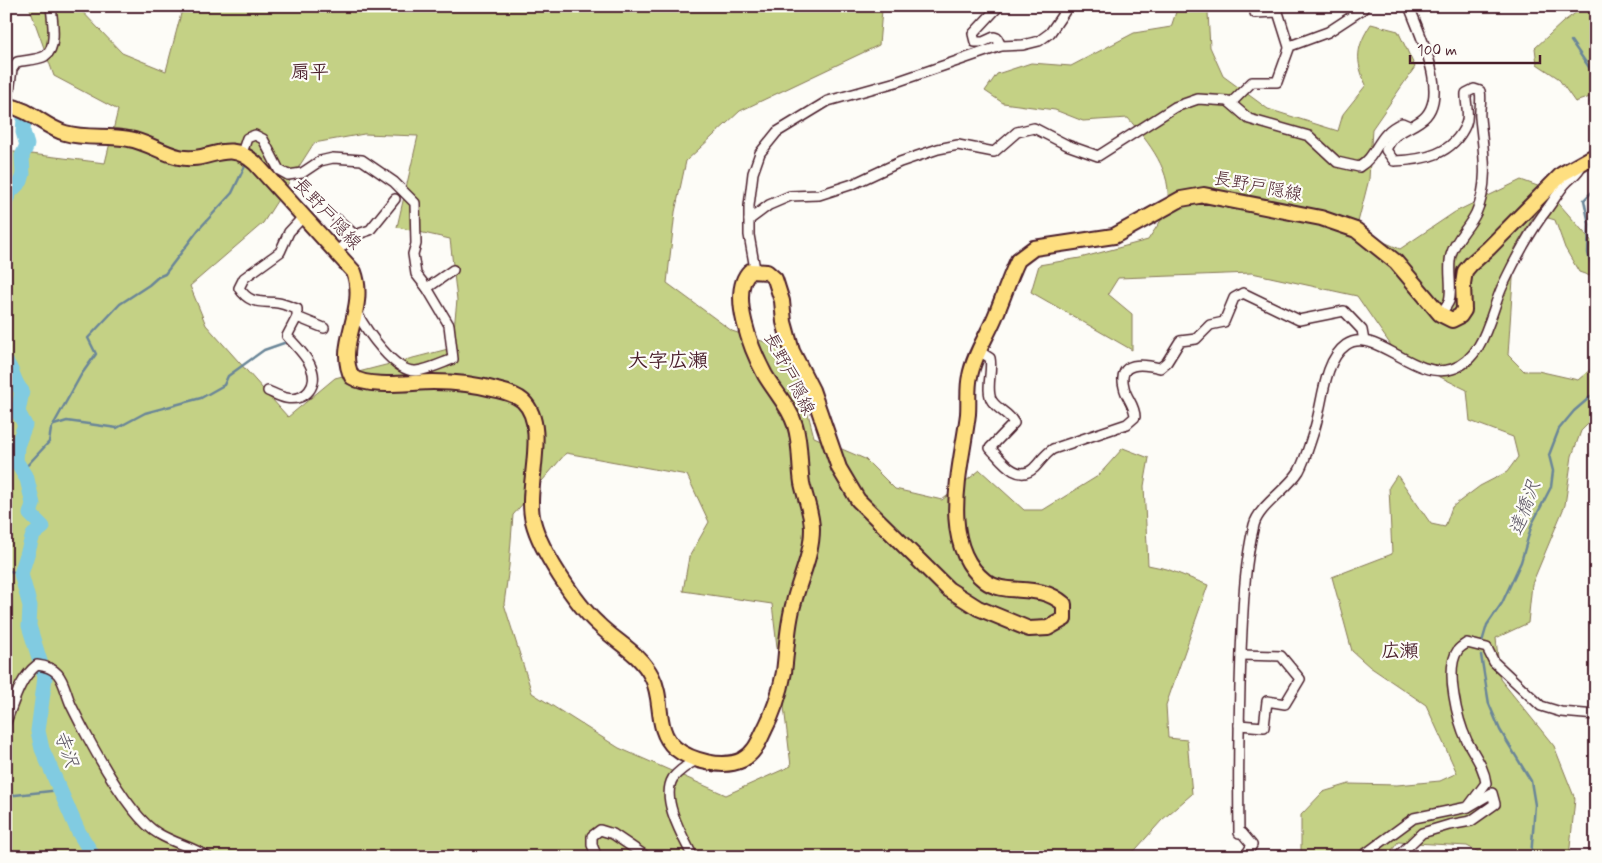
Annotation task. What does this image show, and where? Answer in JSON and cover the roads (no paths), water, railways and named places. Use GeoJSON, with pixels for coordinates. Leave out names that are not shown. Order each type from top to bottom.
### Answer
{"type":"FeatureCollection","features":[{"type":"Feature","properties":{"kind":"main road"},"geometry":{"type":"LineString","coordinates":[[7,107],[36,115],[64,133],[137,140],[178,157],[202,156],[223,150],[242,153]]}},
{"type":"Feature","properties":{"kind":"main road","name":"長野戸隠線"},"geometry":{"type":"LineString","coordinates":[[242,153],[255,163],[351,267],[356,278],[359,294],[357,313],[346,358],[349,371],[356,380],[393,383],[467,384],[506,392],[520,398],[527,405],[532,417],[535,434],[530,503],[533,521],[540,539],[585,611],[636,655],[653,678],[662,725],[668,740],[683,753],[722,764],[736,762],[754,750],[761,738],[779,692],[792,611],[812,541],[812,524],[802,484],[800,450],[795,425],[786,404],[762,369],[749,338],[744,316],[741,285],[746,274],[755,269],[766,272],[775,279],[782,302],[787,336],[792,350],[815,398],[839,468],[858,500],[948,589],[978,608],[1023,628],[1048,628],[1064,619],[1064,604],[1054,594],[1009,588],[986,582],[971,563],[958,531],[958,479],[968,416],[970,377],[1014,268],[1018,260],[1027,253],[1034,248],[1114,236],[1180,199],[1192,196],[1224,198],[1344,225],[1356,230],[1396,262],[1440,314]]}},
{"type":"Feature","properties":{"kind":"main road"},"geometry":{"type":"LineString","coordinates":[[1440,314],[1452,320],[1460,316],[1464,310],[1465,271],[1562,174],[1596,155]]}},
{"type":"Feature","properties":{"kind":"street"},"geometry":{"type":"LineString","coordinates":[[7,107],[12,69],[17,62],[44,56],[50,51],[53,39],[52,6]]}},
{"type":"Feature","properties":{"kind":"street"},"geometry":{"type":"LineString","coordinates":[[998,6],[973,34],[975,42],[979,43],[994,37],[997,38],[1000,46]]}},
{"type":"Feature","properties":{"kind":"street"},"geometry":{"type":"LineString","coordinates":[[755,269],[749,220],[753,173],[760,153],[777,132],[828,101],[896,82],[1000,46],[1023,45],[1039,40],[1050,33],[1065,11],[1066,6]]}},
{"type":"Feature","properties":{"kind":"street"},"geometry":{"type":"LineString","coordinates":[[1409,6],[1430,66],[1435,89],[1427,112],[1421,121],[1409,126],[1392,138],[1386,150],[1394,161],[1424,159],[1440,154],[1454,142],[1466,124],[1466,93],[1474,89],[1480,92],[1479,116],[1485,156],[1484,178],[1477,211],[1457,240],[1450,256],[1449,301],[1440,314]]}},
{"type":"Feature","properties":{"kind":"street"},"geometry":{"type":"LineString","coordinates":[[1289,48],[1328,32],[1364,7]]}},
{"type":"Feature","properties":{"kind":"street"},"geometry":{"type":"LineString","coordinates":[[1230,103],[1252,82],[1277,82],[1289,48],[1278,12],[1255,14]]}},
{"type":"Feature","properties":{"kind":"street"},"geometry":{"type":"LineString","coordinates":[[749,220],[769,206],[790,196],[819,195],[853,184],[900,162],[938,149],[958,146],[994,152],[1017,132],[1034,128],[1066,145],[1098,156],[1175,107],[1198,99],[1228,101],[1250,119],[1309,136],[1337,162],[1359,167],[1366,163],[1389,129],[1402,123],[1409,126]]}},
{"type":"Feature","properties":{"kind":"street"},"geometry":{"type":"LineString","coordinates":[[242,153],[247,138],[255,135],[263,139],[279,170],[288,175],[302,173],[326,160],[362,160],[394,182],[415,203],[416,244],[414,254],[416,274],[428,288],[449,325],[453,359],[416,372],[405,370],[368,335],[357,313]]}},
{"type":"Feature","properties":{"kind":"street"},"geometry":{"type":"LineString","coordinates":[[1245,857],[1252,845],[1239,832],[1241,656],[1244,590],[1255,522],[1299,470],[1320,417],[1326,375],[1332,362],[1343,346],[1351,342],[1374,341],[1408,363],[1433,369],[1450,370],[1465,364],[1483,337],[1504,284],[1531,233],[1566,184],[1580,171],[1583,162]]}},
{"type":"Feature","properties":{"kind":"street"},"geometry":{"type":"LineString","coordinates":[[337,251],[355,235],[370,230],[395,199]]}},
{"type":"Feature","properties":{"kind":"street"},"geometry":{"type":"LineString","coordinates":[[268,390],[287,398],[301,396],[312,389],[315,380],[311,366],[287,336],[297,317],[297,309],[278,303],[264,304],[244,296],[239,288],[244,278],[280,252],[289,232],[303,216]]}},
{"type":"Feature","properties":{"kind":"street"},"geometry":{"type":"LineString","coordinates":[[337,219],[355,235]]}},
{"type":"Feature","properties":{"kind":"street"},"geometry":{"type":"LineString","coordinates":[[428,288],[453,270]]}},
{"type":"Feature","properties":{"kind":"street"},"geometry":{"type":"LineString","coordinates":[[979,351],[990,358],[990,394],[993,402],[1011,417],[1014,424],[990,448],[1014,472],[1022,474],[1033,469],[1045,454],[1054,449],[1127,424],[1135,417],[1135,409],[1123,386],[1125,374],[1129,367],[1136,364],[1160,368],[1167,362],[1180,341],[1196,339],[1210,325],[1224,322],[1234,298],[1243,292],[1299,320],[1344,311],[1362,330],[1364,341]]}},
{"type":"Feature","properties":{"kind":"street"},"geometry":{"type":"LineString","coordinates":[[297,317],[324,328]]}},
{"type":"Feature","properties":{"kind":"street"},"geometry":{"type":"LineString","coordinates":[[1468,807],[1486,784],[1485,772],[1467,740],[1455,704],[1454,668],[1457,651],[1467,642],[1487,648],[1494,662],[1541,706],[1561,712],[1596,715]]}},
{"type":"Feature","properties":{"kind":"street"},"geometry":{"type":"LineString","coordinates":[[1239,725],[1264,727],[1267,700],[1285,704],[1300,679],[1281,656],[1241,656]]}},
{"type":"Feature","properties":{"kind":"street"},"geometry":{"type":"LineString","coordinates":[[6,722],[23,679],[31,670],[37,665],[54,670],[64,683],[70,703],[88,738],[127,801],[144,822],[158,834],[208,857]]}},
{"type":"Feature","properties":{"kind":"street"},"geometry":{"type":"LineString","coordinates":[[693,857],[673,814],[668,792],[672,779],[684,767],[698,758]]}},
{"type":"Feature","properties":{"kind":"street"},"geometry":{"type":"LineString","coordinates":[[1361,857],[1414,818],[1468,807],[1492,793],[1495,804],[1471,821],[1422,833],[1397,857]]}},
{"type":"Feature","properties":{"kind":"street"},"geometry":{"type":"LineString","coordinates":[[597,857],[592,844],[592,836],[600,830],[613,834],[647,857]]}},
{"type":"Feature","properties":{"kind":"waterway"},"geometry":{"type":"LineString","coordinates":[[1571,41],[1591,70],[1593,89],[1590,102],[1596,118]]}},
{"type":"Feature","properties":{"kind":"waterway"},"geometry":{"type":"LineString","coordinates":[[6,200],[10,192],[21,181],[23,174],[22,156],[27,145],[23,132],[24,119]]}},
{"type":"Feature","properties":{"kind":"waterway"},"geometry":{"type":"LineString","coordinates":[[22,471],[49,442],[51,429],[81,375],[96,354],[88,338],[120,304],[165,274],[199,229],[232,193],[245,166]]}},
{"type":"Feature","properties":{"kind":"waterway"},"geometry":{"type":"LineString","coordinates":[[1596,188],[1584,200],[1589,224],[1588,253],[1596,282]]}},
{"type":"Feature","properties":{"kind":"waterway"},"geometry":{"type":"LineString","coordinates":[[54,425],[67,421],[117,428],[145,413],[201,398],[224,385],[228,376],[264,350],[284,343]]}},
{"type":"Feature","properties":{"kind":"waterway","name":"寺沢"},"geometry":{"type":"LineString","coordinates":[[6,362],[22,391],[18,412],[25,425],[17,446],[16,461],[27,479],[33,504],[30,514],[43,527],[33,535],[21,574],[30,606],[29,626],[45,677],[38,731],[42,749],[78,831],[94,857]]}},
{"type":"Feature","properties":{"kind":"waterway"},"geometry":{"type":"LineString","coordinates":[[1593,394],[1596,381]]}},
{"type":"Feature","properties":{"kind":"waterway","name":"達橋沢"},"geometry":{"type":"LineString","coordinates":[[1482,642],[1487,625],[1502,603],[1521,562],[1532,524],[1551,487],[1553,471],[1549,455],[1559,429],[1574,411],[1596,392]]}},
{"type":"Feature","properties":{"kind":"waterway","name":"寺沢"},"geometry":{"type":"LineString","coordinates":[[6,570],[21,574]]}},
{"type":"Feature","properties":{"kind":"waterway","name":"達橋沢"},"geometry":{"type":"LineString","coordinates":[[1481,655],[1489,704],[1500,730],[1531,781],[1535,805],[1531,857]]}},
{"type":"Feature","properties":{"kind":"waterway"},"geometry":{"type":"LineString","coordinates":[[6,796],[60,790]]}},
{"type":"Feature","properties":{"kind":"district","name":"扇平"},"geometry":{"type":"Point","coordinates":[310,72]}},
{"type":"Feature","properties":{"kind":"district","name":"大字広瀬"},"geometry":{"type":"Point","coordinates":[668,361]}},
{"type":"Feature","properties":{"kind":"district","name":"広瀬"},"geometry":{"type":"Point","coordinates":[1400,651]}}]}
